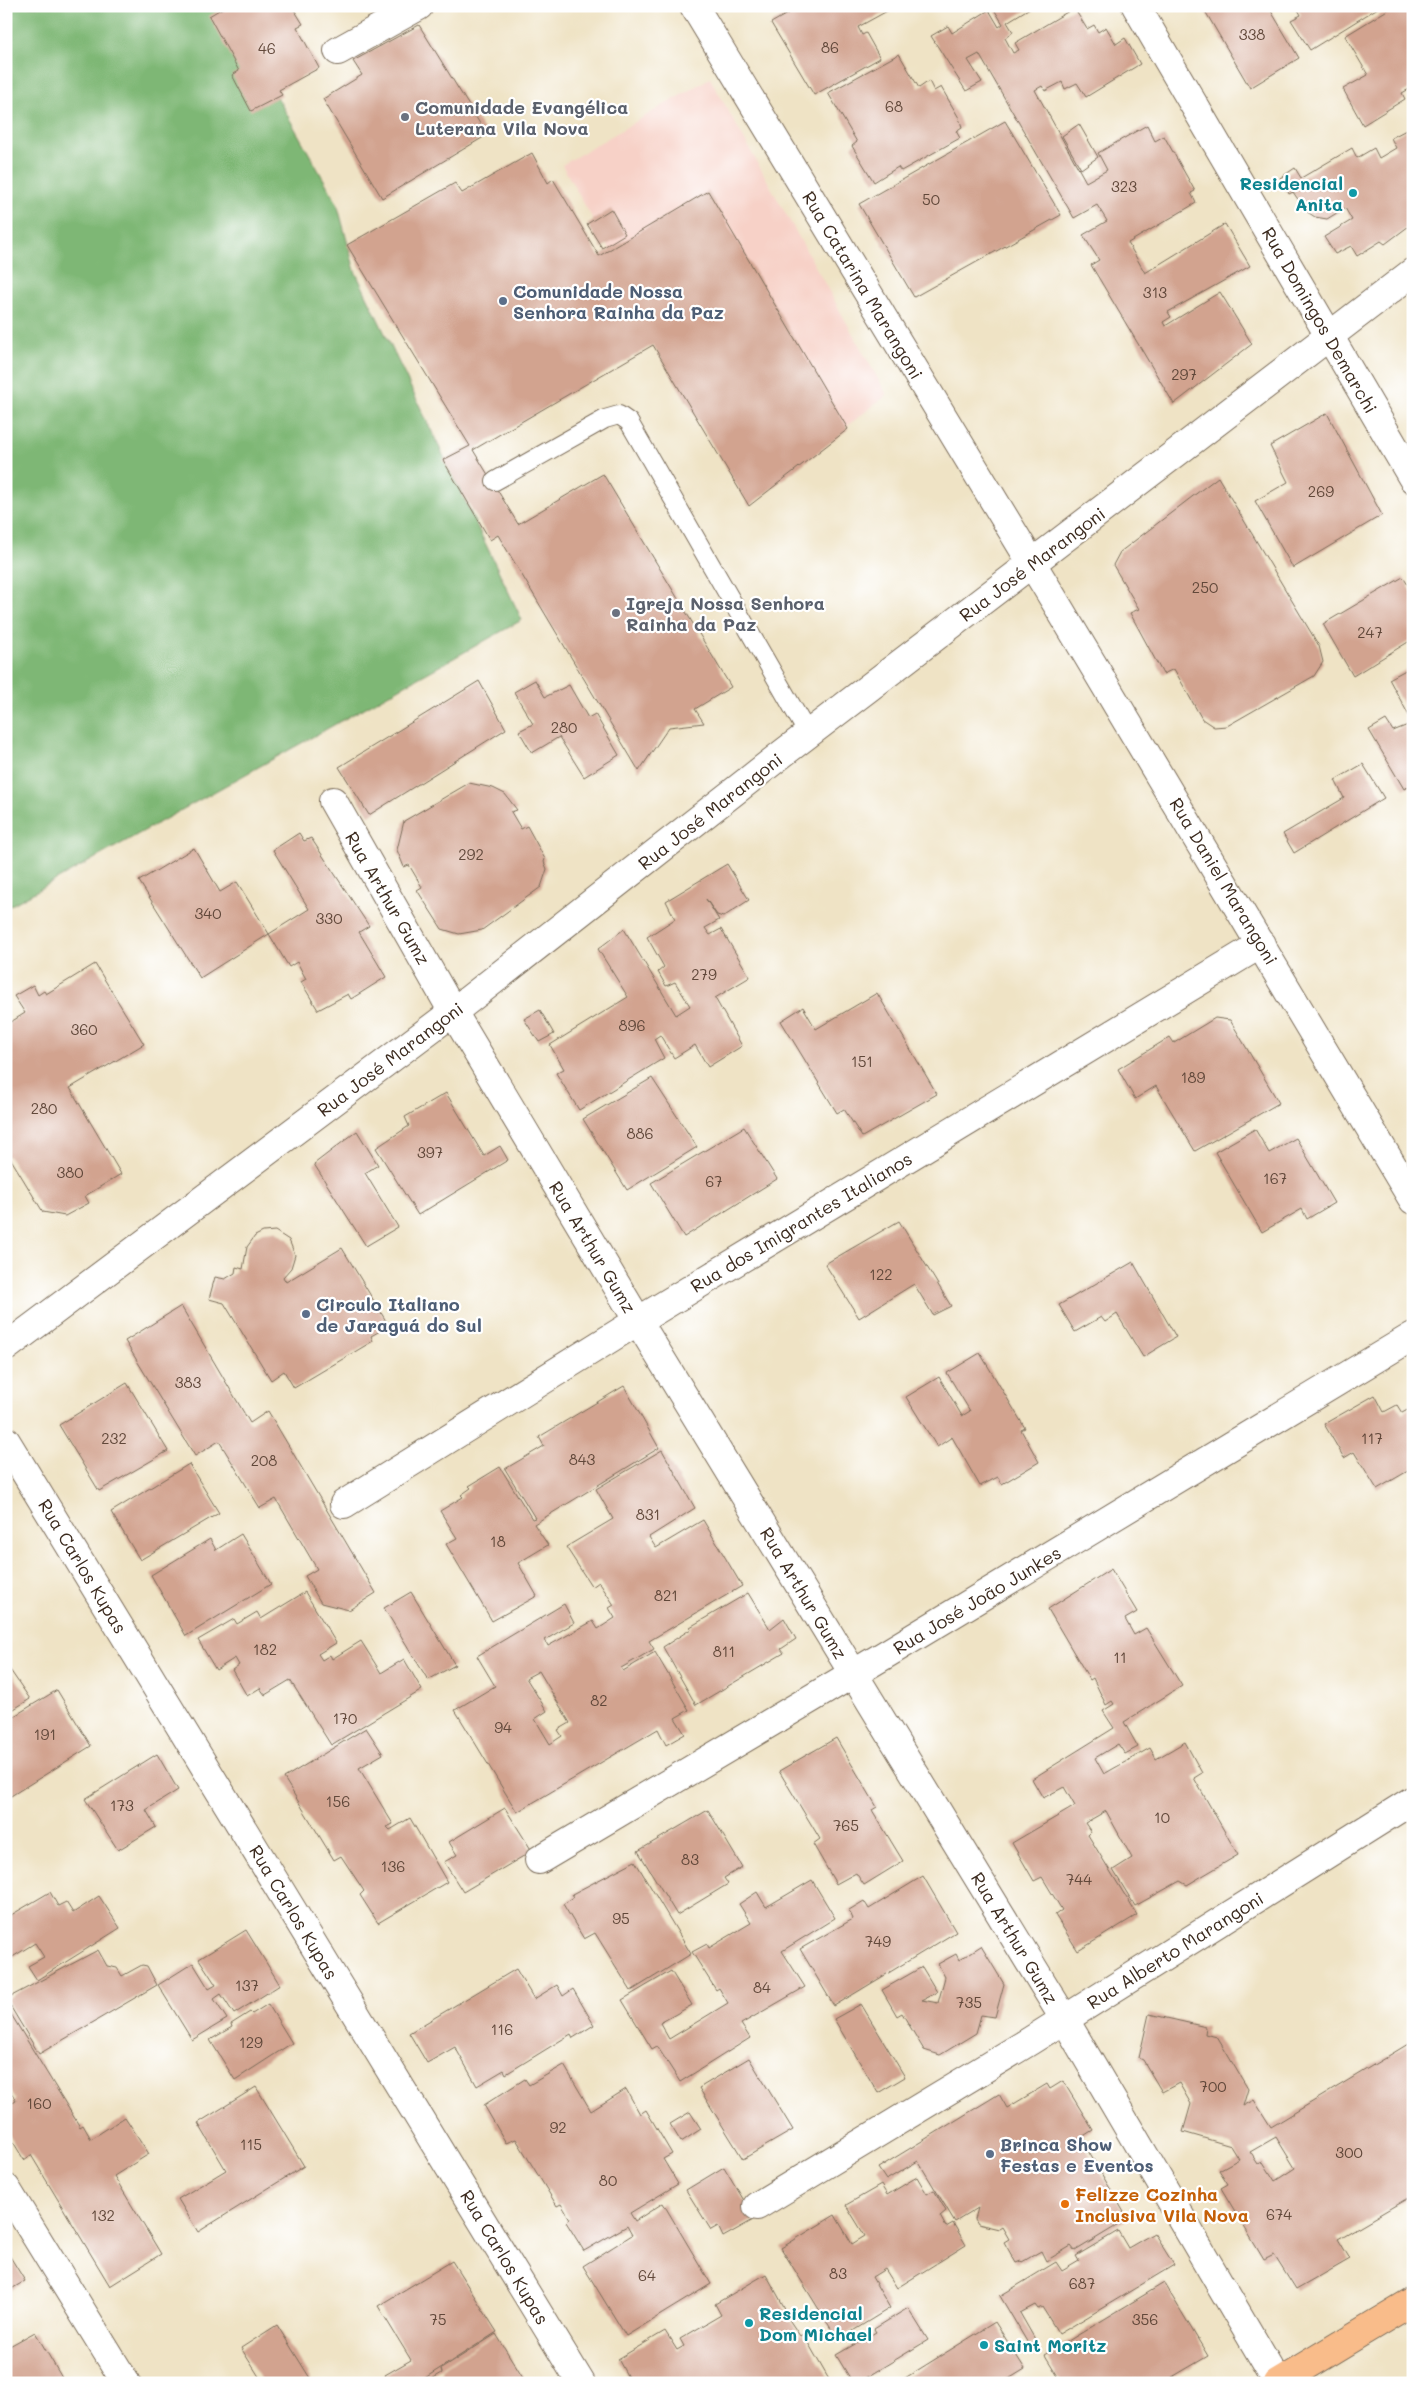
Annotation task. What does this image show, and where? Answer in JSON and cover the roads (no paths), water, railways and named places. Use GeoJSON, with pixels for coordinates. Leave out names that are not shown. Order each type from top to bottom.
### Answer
{"type":"FeatureCollection","features":[{"type":"Feature","properties":{"kind":"main road"},"geometry":{"type":"LineString","coordinates":[[1278,2383],[1413,2301]]}},
{"type":"Feature","properties":{"kind":"street"},"geometry":{"type":"LineString","coordinates":[[338,51],[419,6]]}},
{"type":"Feature","properties":{"kind":"street","name":"Rua Catarina Marangoni"},"geometry":{"type":"LineString","coordinates":[[694,6],[1032,564]]}},
{"type":"Feature","properties":{"kind":"street","name":"Rua Domingos Demarchi"},"geometry":{"type":"LineString","coordinates":[[1136,6],[1413,479]]}},
{"type":"Feature","properties":{"kind":"street","name":"Rua José Marangoni"},"geometry":{"type":"LineString","coordinates":[[6,1347],[454,1012],[808,734],[1413,272]]}},
{"type":"Feature","properties":{"kind":"street","name":"Rua Daniel Marangoni"},"geometry":{"type":"LineString","coordinates":[[1032,564],[1413,1200]]}},
{"type":"Feature","properties":{"kind":"street","name":"Rua Arthur Gumz"},"geometry":{"type":"LineString","coordinates":[[333,801],[454,1012],[638,1322],[1064,2020],[1278,2383]]}},
{"type":"Feature","properties":{"kind":"street","name":"Rua dos Imigrantes Italianos"},"geometry":{"type":"LineString","coordinates":[[344,1504],[638,1322],[1261,944]]}},
{"type":"Feature","properties":{"kind":"street","name":"Rua José João Junkes"},"geometry":{"type":"LineString","coordinates":[[539,1860],[853,1674],[1413,1336]]}},
{"type":"Feature","properties":{"kind":"street","name":"Rua Carlos Kupas"},"geometry":{"type":"LineString","coordinates":[[6,1441],[581,2383]]}},
{"type":"Feature","properties":{"kind":"street","name":"Rua Alberto Marangoni"},"geometry":{"type":"LineString","coordinates":[[757,2206],[1064,2020],[1413,1800]]}},
{"type":"Feature","properties":{"kind":"street"},"geometry":{"type":"LineString","coordinates":[[6,2188],[126,2383]]}},
{"type":"Feature","properties":{"kind":"lane"},"geometry":{"type":"LineString","coordinates":[[496,481],[605,419],[619,415],[629,422],[808,734]]}},
{"type":"Feature","properties":{"kind":"place","name":"Comunidade Evangélica Luterana Vila Nova"},"geometry":{"type":"Point","coordinates":[405,117]}},
{"type":"Feature","properties":{"kind":"place","name":"Residencial Anita"},"geometry":{"type":"Point","coordinates":[1353,193]}},
{"type":"Feature","properties":{"kind":"place","name":"Comunidade Nossa Senhora Rainha da Paz"},"geometry":{"type":"Point","coordinates":[503,301]}},
{"type":"Feature","properties":{"kind":"place","name":"Igreja Nossa Senhora Rainha da Paz"},"geometry":{"type":"Point","coordinates":[616,613]}},
{"type":"Feature","properties":{"kind":"place","name":"Circulo Italiano de Jaraguá do Sul"},"geometry":{"type":"Point","coordinates":[306,1314]}},
{"type":"Feature","properties":{"kind":"place","name":"Brinca Show Festas e Eventos"},"geometry":{"type":"Point","coordinates":[990,2154]}},
{"type":"Feature","properties":{"kind":"place","name":"Felizze Cozinha Inclusiva Vila Nova"},"geometry":{"type":"Point","coordinates":[1065,2204]}},
{"type":"Feature","properties":{"kind":"place","name":"Residencial Dom Michael"},"geometry":{"type":"Point","coordinates":[749,2323]}},
{"type":"Feature","properties":{"kind":"place","name":"Saint Moritz"},"geometry":{"type":"Point","coordinates":[984,2345]}}]}
